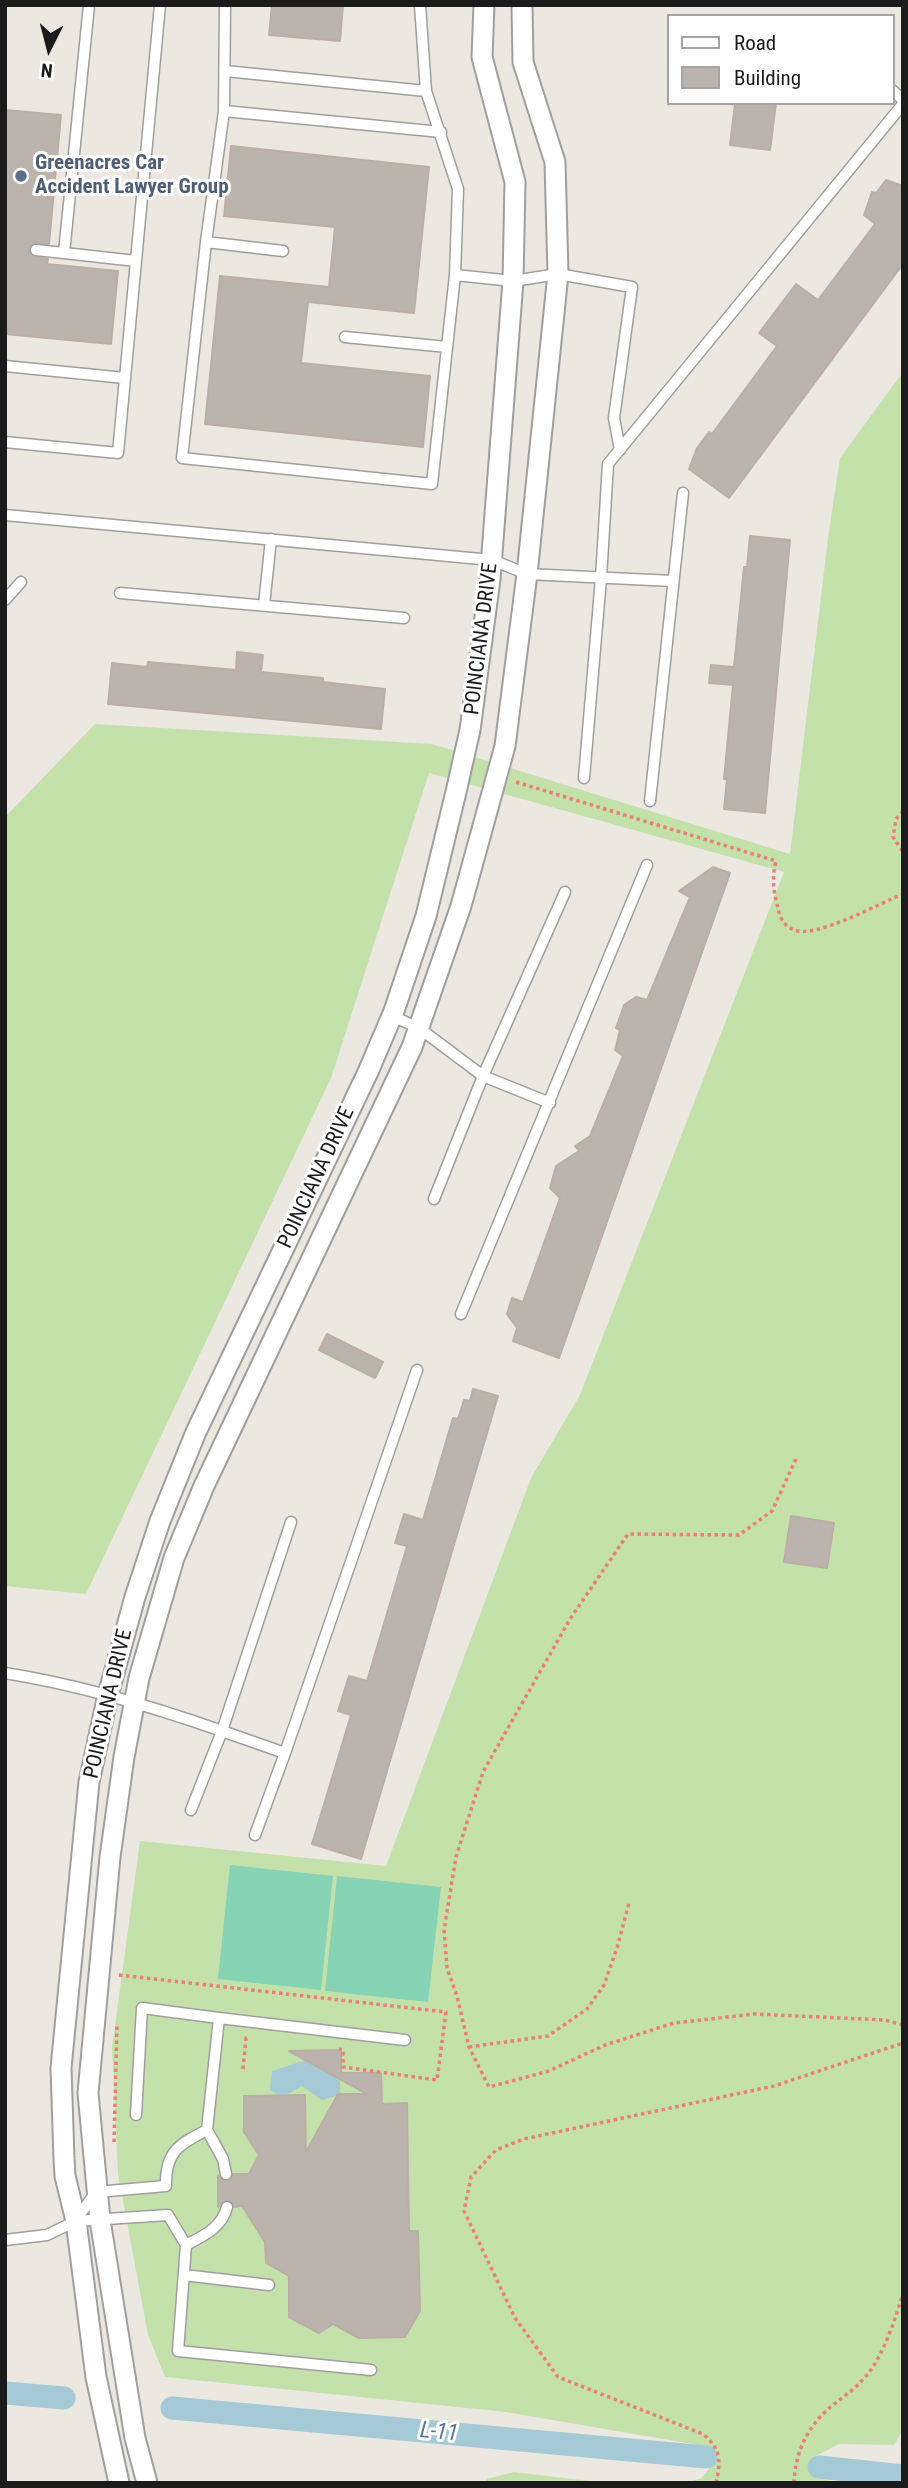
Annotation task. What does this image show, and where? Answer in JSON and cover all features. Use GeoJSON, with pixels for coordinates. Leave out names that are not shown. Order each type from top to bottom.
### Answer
{"type":"FeatureCollection","features":[{"type":"Feature","properties":{"kind":"street","name":"POINCIANA DRIVE"},"geometry":{"type":"LineString","coordinates":[[119,2483],[96,2377],[76,2221],[65,2176],[61,2068],[89,1782],[108,1695],[135,1597],[160,1521],[197,1432],[392,1016],[426,916],[467,743],[492,560],[513,281],[514,181],[482,57],[484,5]]}},
{"type":"Feature","properties":{"kind":"street","name":"POINCIANA DRIVE"},"geometry":{"type":"LineString","coordinates":[[147,2483],[135,2438],[100,2220],[88,2093],[110,1857],[124,1757],[153,1626],[174,1558],[204,1486],[407,1058],[461,906],[505,746],[527,574],[558,274],[555,162],[523,62],[522,5]]}},
{"type":"Feature","properties":{"kind":"lane"},"geometry":{"type":"LineString","coordinates":[[64,253],[89,5]]}},
{"type":"Feature","properties":{"kind":"lane"},"geometry":{"type":"LineString","coordinates":[[5,442],[118,453],[160,5]]}},
{"type":"Feature","properties":{"kind":"lane"},"geometry":{"type":"LineString","coordinates":[[225,5],[225,111],[206,242],[182,458],[432,484],[455,275],[458,189],[426,91],[420,5]]}},
{"type":"Feature","properties":{"kind":"lane"},"geometry":{"type":"LineString","coordinates":[[225,71],[426,91]]}},
{"type":"Feature","properties":{"kind":"lane"},"geometry":{"type":"LineString","coordinates":[[584,778],[608,464],[903,102]]}},
{"type":"Feature","properties":{"kind":"lane"},"geometry":{"type":"LineString","coordinates":[[225,111],[441,132]]}},
{"type":"Feature","properties":{"kind":"lane"},"geometry":{"type":"LineString","coordinates":[[206,242],[283,251]]}},
{"type":"Feature","properties":{"kind":"lane"},"geometry":{"type":"LineString","coordinates":[[36,250],[136,261]]}},
{"type":"Feature","properties":{"kind":"lane"},"geometry":{"type":"LineString","coordinates":[[455,275],[513,281],[558,274],[632,287],[614,418],[620,450]]}},
{"type":"Feature","properties":{"kind":"lane"},"geometry":{"type":"LineString","coordinates":[[345,337],[447,347]]}},
{"type":"Feature","properties":{"kind":"lane"},"geometry":{"type":"LineString","coordinates":[[5,366],[125,378]]}},
{"type":"Feature","properties":{"kind":"lane"},"geometry":{"type":"LineString","coordinates":[[650,801],[683,493]]}},
{"type":"Feature","properties":{"kind":"lane"},"geometry":{"type":"LineString","coordinates":[[5,515],[492,560],[527,574],[673,581]]}},
{"type":"Feature","properties":{"kind":"lane"},"geometry":{"type":"LineString","coordinates":[[264,605],[271,539]]}},
{"type":"Feature","properties":{"kind":"lane"},"geometry":{"type":"LineString","coordinates":[[5,600],[21,582]]}},
{"type":"Feature","properties":{"kind":"lane"},"geometry":{"type":"LineString","coordinates":[[120,593],[404,618]]}},
{"type":"Feature","properties":{"kind":"lane"},"geometry":{"type":"LineString","coordinates":[[461,1314],[647,864]]}},
{"type":"Feature","properties":{"kind":"lane"},"geometry":{"type":"LineString","coordinates":[[434,1199],[483,1076],[565,892]]}},
{"type":"Feature","properties":{"kind":"lane"},"geometry":{"type":"LineString","coordinates":[[392,1016],[419,1028],[483,1076],[550,1103]]}},
{"type":"Feature","properties":{"kind":"lane"},"geometry":{"type":"LineString","coordinates":[[255,1835],[417,1370]]}},
{"type":"Feature","properties":{"kind":"lane"},"geometry":{"type":"LineString","coordinates":[[191,1810],[222,1731],[291,1522]]}},
{"type":"Feature","properties":{"kind":"lane"},"geometry":{"type":"LineString","coordinates":[[5,1673],[135,1701],[285,1753]]}},
{"type":"Feature","properties":{"kind":"lane"},"geometry":{"type":"LineString","coordinates":[[136,2115],[142,2007],[405,2040]]}},
{"type":"Feature","properties":{"kind":"lane"},"geometry":{"type":"LineString","coordinates":[[219,2018],[207,2130],[223,2159],[226,2175]]}},
{"type":"Feature","properties":{"kind":"lane"},"geometry":{"type":"LineString","coordinates":[[76,2221],[96,2192],[166,2186],[165,2167],[182,2142],[207,2130]]}},
{"type":"Feature","properties":{"kind":"lane"},"geometry":{"type":"LineString","coordinates":[[186,2245],[213,2230],[225,2215],[227,2207]]}},
{"type":"Feature","properties":{"kind":"lane"},"geometry":{"type":"LineString","coordinates":[[5,2240],[47,2235],[76,2221],[168,2216],[186,2245],[178,2351],[371,2370]]}},
{"type":"Feature","properties":{"kind":"lane"},"geometry":{"type":"LineString","coordinates":[[184,2276],[268,2285]]}},
{"type":"Feature","properties":{"kind":"path"},"geometry":{"type":"LineString","coordinates":[[509,780],[776,861],[772,881],[780,919],[794,930],[813,931],[903,894]]}},
{"type":"Feature","properties":{"kind":"path"},"geometry":{"type":"LineString","coordinates":[[903,811],[896,819],[893,837],[903,852]]}},
{"type":"Feature","properties":{"kind":"path"},"geometry":{"type":"LineString","coordinates":[[796,1458],[772,1511],[739,1535],[628,1534],[570,1619],[483,1772],[456,1857],[444,1930],[447,1968],[457,1996],[469,2047],[489,2087],[549,2071],[606,2045],[674,2023],[754,2014],[885,2020],[903,2025]]}},
{"type":"Feature","properties":{"kind":"path"},"geometry":{"type":"LineString","coordinates":[[469,2047],[548,2036],[587,2009],[604,1985],[629,1903]]}},
{"type":"Feature","properties":{"kind":"path"},"geometry":{"type":"LineString","coordinates":[[117,1986],[118,1974],[446,2012],[437,2080],[343,2067],[343,2050],[331,2048]]}},
{"type":"Feature","properties":{"kind":"path"},"geometry":{"type":"LineString","coordinates":[[114,2150],[117,2014]]}},
{"type":"Feature","properties":{"kind":"path"},"geometry":{"type":"LineString","coordinates":[[243,2069],[246,2038],[258,2040]]}},
{"type":"Feature","properties":{"kind":"path"},"geometry":{"type":"LineString","coordinates":[[716,2483],[721,2462],[714,2444],[703,2434],[558,2377],[514,2318],[464,2211],[471,2177],[496,2150],[524,2139],[774,2086],[903,2043]]}},
{"type":"Feature","properties":{"kind":"path"},"geometry":{"type":"LineString","coordinates":[[794,2483],[795,2461],[805,2437],[825,2412],[853,2391],[869,2374],[903,2293]]}},
{"type":"Feature","properties":{"kind":"green space"},"geometry":{"type":"Polygon","coordinates":[[[903,372],[903,2430],[894,2445],[839,2444],[814,2457],[813,2477],[839,2483],[685,2483],[702,2478],[713,2463],[704,2446],[506,2412],[165,2377],[148,2335],[118,2174],[112,2048],[140,1841],[386,1866],[531,1478],[580,1395],[784,872],[429,773],[331,1078],[86,1594],[5,1586],[5,817],[95,724],[432,744],[790,854],[840,458],[903,372]]]}},
{"type":"Feature","properties":{"kind":"green space"},"geometry":{"type":"Polygon","coordinates":[[[230,1865],[333,1876],[321,1990],[218,1979],[230,1865]]]}},
{"type":"Feature","properties":{"kind":"green space"},"geometry":{"type":"Polygon","coordinates":[[[337,1876],[441,1887],[428,2002],[325,1991],[337,1876]]]}},
{"type":"Feature","properties":{"kind":"green space"},"geometry":{"type":"Polygon","coordinates":[[[514,2472],[606,2483],[486,2483],[487,2479],[514,2472]]]}},
{"type":"Feature","properties":{"kind":"water"},"geometry":{"type":"Polygon","coordinates":[[[306,2060],[340,2080],[340,2095],[322,2100],[302,2086],[283,2097],[270,2090],[272,2071],[306,2060]]]}},
{"type":"Feature","properties":{"kind":"building"},"geometry":{"type":"Polygon","coordinates":[[[272,5],[343,5],[340,41],[269,35],[272,5]]]}},
{"type":"Feature","properties":{"kind":"building"},"geometry":{"type":"Polygon","coordinates":[[[735,105],[776,105],[770,150],[730,145],[735,105]]]}},
{"type":"Feature","properties":{"kind":"building"},"geometry":{"type":"Polygon","coordinates":[[[5,110],[61,115],[49,244],[34,243],[29,252],[35,257],[48,259],[47,264],[118,271],[111,344],[5,334],[5,110]]]}},
{"type":"Feature","properties":{"kind":"building"},"geometry":{"type":"Polygon","coordinates":[[[231,146],[429,167],[414,313],[308,302],[301,363],[430,376],[423,447],[205,424],[220,276],[329,287],[335,227],[224,216],[231,146]]]}},
{"type":"Feature","properties":{"kind":"building"},"geometry":{"type":"Polygon","coordinates":[[[886,180],[903,186],[903,264],[729,498],[689,469],[697,448],[709,432],[712,434],[777,346],[759,333],[796,284],[818,300],[875,224],[864,215],[872,192],[876,193],[886,180]]]}},
{"type":"Feature","properties":{"kind":"building"},"geometry":{"type":"Polygon","coordinates":[[[750,536],[790,540],[765,813],[724,809],[727,779],[724,779],[733,685],[709,683],[711,665],[734,667],[744,567],[747,567],[750,536]]]}},
{"type":"Feature","properties":{"kind":"building"},"geometry":{"type":"Polygon","coordinates":[[[237,652],[263,655],[261,672],[323,678],[323,682],[385,689],[381,729],[108,704],[112,663],[147,667],[148,662],[236,670],[237,652]]]}},
{"type":"Feature","properties":{"kind":"building"},"geometry":{"type":"Polygon","coordinates":[[[713,867],[730,873],[559,1358],[513,1341],[517,1328],[507,1314],[512,1298],[523,1302],[560,1198],[550,1188],[556,1166],[579,1151],[575,1146],[590,1136],[623,1056],[615,1050],[620,1030],[616,1028],[624,1005],[636,997],[647,1000],[690,897],[679,891],[713,867]]]}},
{"type":"Feature","properties":{"kind":"building"},"geometry":{"type":"Polygon","coordinates":[[[327,1334],[383,1362],[375,1378],[319,1350],[327,1334]]]}},
{"type":"Feature","properties":{"kind":"building"},"geometry":{"type":"Polygon","coordinates":[[[473,1389],[498,1396],[361,1859],[312,1844],[351,1715],[338,1711],[349,1676],[367,1681],[407,1546],[395,1543],[404,1514],[423,1520],[453,1418],[458,1419],[464,1400],[470,1401],[473,1389]]]}},
{"type":"Feature","properties":{"kind":"building"},"geometry":{"type":"Polygon","coordinates":[[[791,1516],[834,1523],[827,1568],[784,1562],[791,1516]]]}},
{"type":"Feature","properties":{"kind":"building"},"geometry":{"type":"Polygon","coordinates":[[[341,2050],[341,2073],[381,2073],[382,2104],[407,2103],[409,2231],[418,2231],[420,2311],[405,2337],[359,2338],[333,2324],[319,2333],[289,2317],[289,2276],[266,2263],[265,2242],[242,2206],[234,2207],[232,2202],[226,2200],[218,2207],[218,2175],[227,2181],[233,2174],[249,2174],[259,2155],[244,2132],[244,2096],[305,2095],[306,2152],[338,2094],[367,2094],[289,2051],[341,2050]]]}},
{"type":"Feature","properties":{"kind":"waterway","name":"L-11"},"geometry":{"type":"LineString","coordinates":[[5,2393],[64,2398]]}},
{"type":"Feature","properties":{"kind":"waterway","name":"L-11"},"geometry":{"type":"LineString","coordinates":[[172,2408],[706,2457]]}},
{"type":"Feature","properties":{"kind":"waterway","name":"L-11"},"geometry":{"type":"LineString","coordinates":[[819,2467],[903,2476]]}},
{"type":"Feature","properties":{"kind":"place","name":"Greenacres Car Accident Lawyer Group"},"geometry":{"type":"Point","coordinates":[21,176]}}]}
